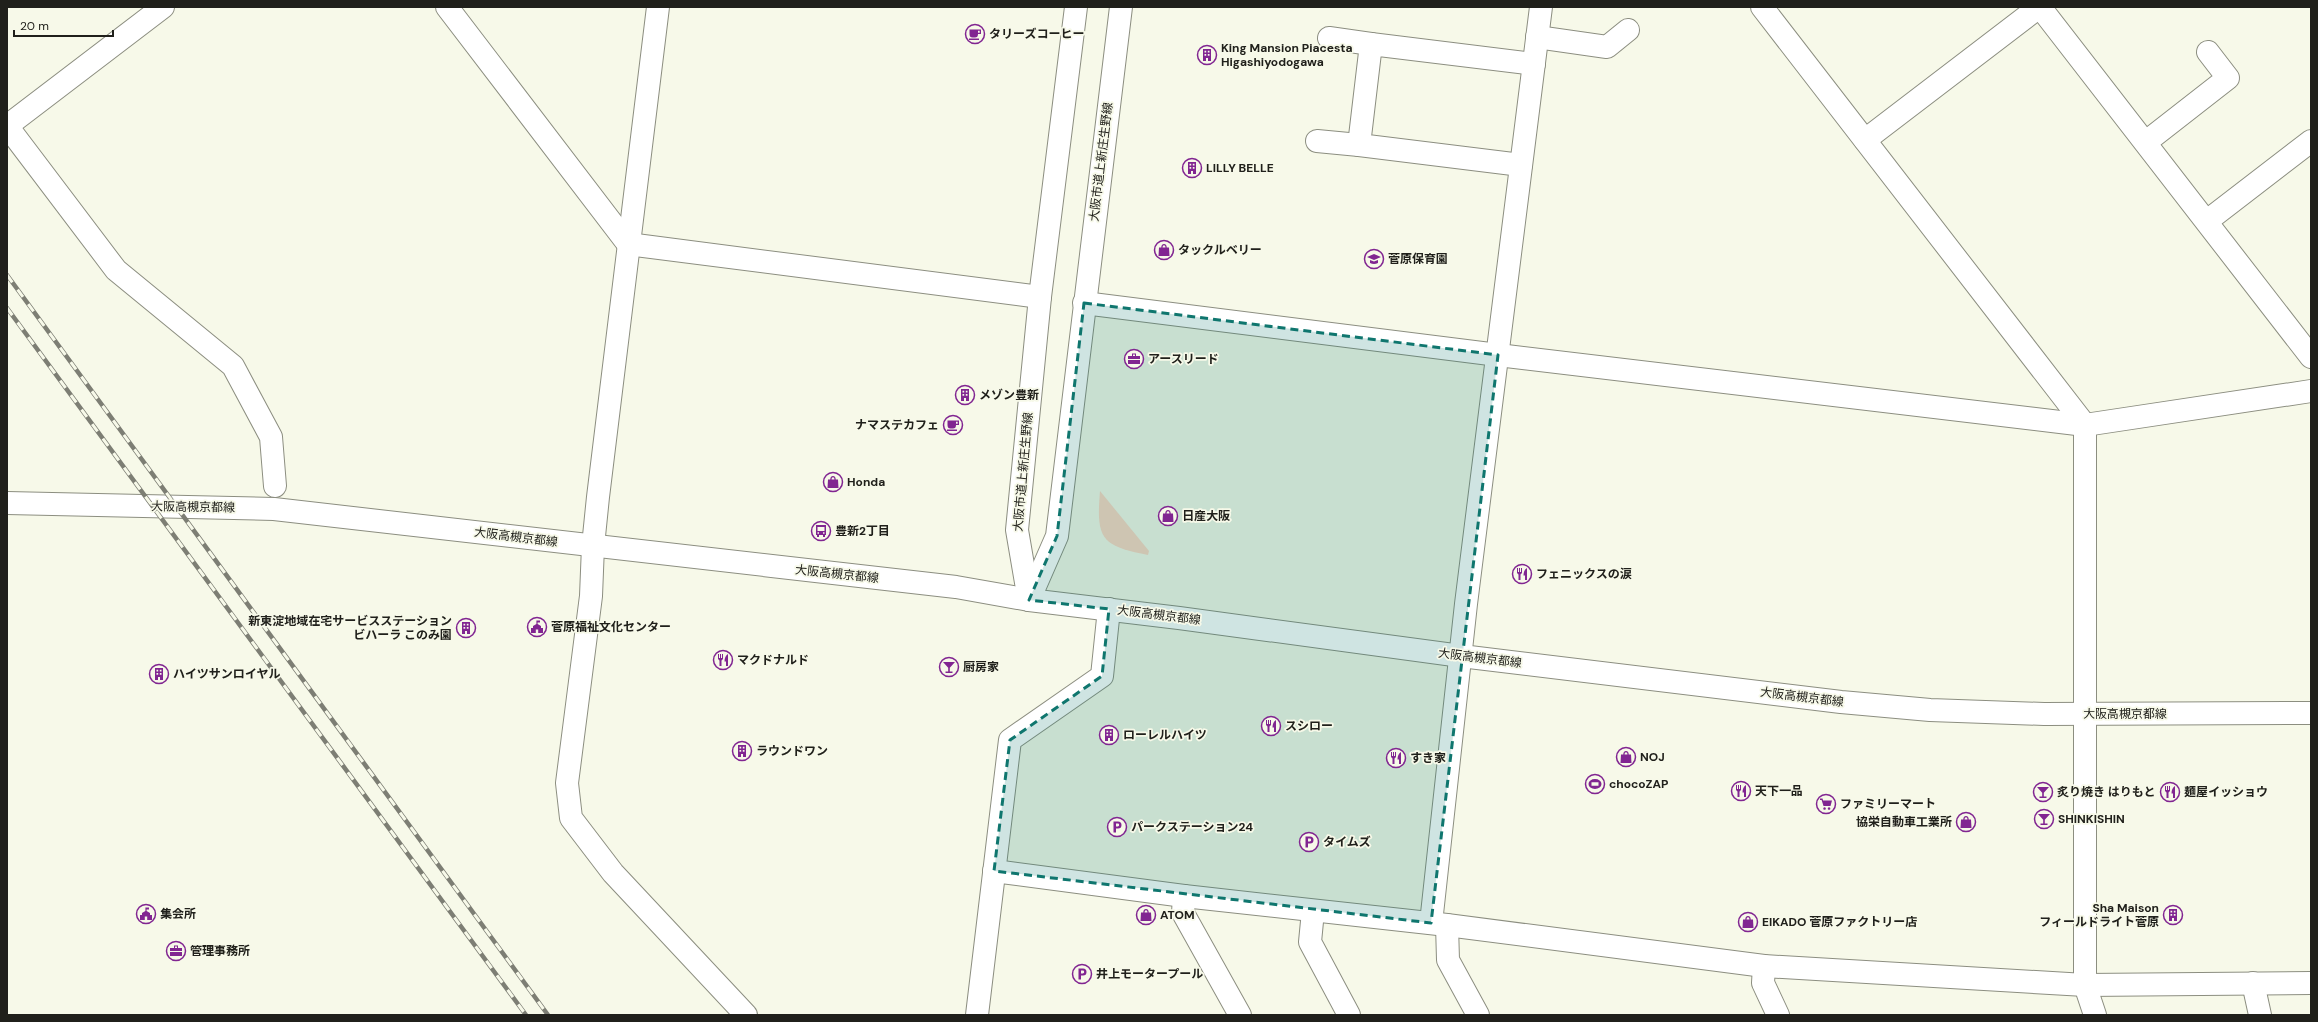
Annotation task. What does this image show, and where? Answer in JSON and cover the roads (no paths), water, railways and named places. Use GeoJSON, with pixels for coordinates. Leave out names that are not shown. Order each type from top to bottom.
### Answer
{"type":"FeatureCollection","features":[{"type":"Feature","properties":{"kind":"street"},"geometry":{"type":"LineString","coordinates":[[163,7],[7,126],[116,270],[233,366],[271,437],[275,486]]}},
{"type":"Feature","properties":{"kind":"street"},"geometry":{"type":"LineString","coordinates":[[447,7],[628,244],[1040,297]]}},
{"type":"Feature","properties":{"kind":"street"},"geometry":{"type":"LineString","coordinates":[[658,7],[592,546],[590,596],[567,784],[571,818],[613,873],[746,1015]]}},
{"type":"Feature","properties":{"kind":"street","name":"大阪市道上新庄生野線"},"geometry":{"type":"LineString","coordinates":[[1029,600],[1017,530],[1040,297],[1076,7]]}},
{"type":"Feature","properties":{"kind":"street","name":"大阪市道上新庄生野線"},"geometry":{"type":"LineString","coordinates":[[1029,600],[1057,536],[1121,7]]}},
{"type":"Feature","properties":{"kind":"street"},"geometry":{"type":"LineString","coordinates":[[1478,1015],[1448,960],[1439,924],[1461,656],[1541,7]]}},
{"type":"Feature","properties":{"kind":"street"},"geometry":{"type":"LineString","coordinates":[[1762,7],[2085,425],[2084,985],[2095,1015]]}},
{"type":"Feature","properties":{"kind":"street"},"geometry":{"type":"LineString","coordinates":[[1865,140],[2040,7],[2311,357]]}},
{"type":"Feature","properties":{"kind":"street"},"geometry":{"type":"LineString","coordinates":[[1537,37],[1607,47],[1628,30]]}},
{"type":"Feature","properties":{"kind":"street"},"geometry":{"type":"LineString","coordinates":[[1329,38],[1534,64]]}},
{"type":"Feature","properties":{"kind":"street"},"geometry":{"type":"LineString","coordinates":[[1359,145],[1371,44]]}},
{"type":"Feature","properties":{"kind":"street"},"geometry":{"type":"LineString","coordinates":[[2146,142],[2228,78],[2208,52]]}},
{"type":"Feature","properties":{"kind":"street"},"geometry":{"type":"LineString","coordinates":[[1317,141],[1521,165]]}},
{"type":"Feature","properties":{"kind":"street"},"geometry":{"type":"LineString","coordinates":[[2207,221],[2311,141]]}},
{"type":"Feature","properties":{"kind":"street"},"geometry":{"type":"LineString","coordinates":[[1084,303],[1498,355],[2085,425],[2311,391]]}},
{"type":"Feature","properties":{"kind":"street","name":"大阪高槻京都線"},"geometry":{"type":"LineString","coordinates":[[7,503],[274,509],[956,587],[1029,600],[1109,609],[1461,656],[1833,701],[1930,710],[2044,714],[2311,713]]}},
{"type":"Feature","properties":{"kind":"street"},"geometry":{"type":"LineString","coordinates":[[977,1015],[1010,740],[1102,676],[1109,609]]}},
{"type":"Feature","properties":{"kind":"street"},"geometry":{"type":"LineString","coordinates":[[994,871],[1184,896],[1439,924],[1764,966],[2084,985],[2311,983]]}},
{"type":"Feature","properties":{"kind":"street"},"geometry":{"type":"LineString","coordinates":[[1184,896],[1183,913],[1240,1015]]}},
{"type":"Feature","properties":{"kind":"street"},"geometry":{"type":"LineString","coordinates":[[1313,911],[1310,942],[1349,1015]]}},
{"type":"Feature","properties":{"kind":"street"},"geometry":{"type":"LineString","coordinates":[[1764,966],[1763,983],[1778,1015]]}},
{"type":"Feature","properties":{"kind":"street"},"geometry":{"type":"LineString","coordinates":[[2253,983],[2260,1015]]}},
{"type":"Feature","properties":{"kind":"railway"},"geometry":{"type":"LineString","coordinates":[[7,275],[548,1015]]}},
{"type":"Feature","properties":{"kind":"railway"},"geometry":{"type":"LineString","coordinates":[[7,308],[526,1015]]}},
{"type":"Feature","properties":{"kind":"place","name":"タリーズコーヒー"},"geometry":{"type":"Point","coordinates":[975,34]}},
{"type":"Feature","properties":{"kind":"place","name":"King Mansion Piacesta Higashiyodogawa"},"geometry":{"type":"Point","coordinates":[1207,55]}},
{"type":"Feature","properties":{"kind":"place","name":"LILLY BELLE"},"geometry":{"type":"Point","coordinates":[1192,168]}},
{"type":"Feature","properties":{"kind":"place","name":"タックルベリー"},"geometry":{"type":"Point","coordinates":[1164,250]}},
{"type":"Feature","properties":{"kind":"place","name":"菅原保育園"},"geometry":{"type":"Point","coordinates":[1374,259]}},
{"type":"Feature","properties":{"kind":"place","name":"アースリード"},"geometry":{"type":"Point","coordinates":[1134,359]}},
{"type":"Feature","properties":{"kind":"place","name":"メゾン豊新"},"geometry":{"type":"Point","coordinates":[965,395]}},
{"type":"Feature","properties":{"kind":"place","name":"ナマステカフェ"},"geometry":{"type":"Point","coordinates":[953,425]}},
{"type":"Feature","properties":{"kind":"place","name":"Honda"},"geometry":{"type":"Point","coordinates":[833,482]}},
{"type":"Feature","properties":{"kind":"place","name":"日産大阪"},"geometry":{"type":"Point","coordinates":[1168,516]}},
{"type":"Feature","properties":{"kind":"place","name":"豊新2丁目"},"geometry":{"type":"Point","coordinates":[821,531]}},
{"type":"Feature","properties":{"kind":"place","name":"フェニックスの涙"},"geometry":{"type":"Point","coordinates":[1522,574]}},
{"type":"Feature","properties":{"kind":"place","name":"菅原福祉文化センター"},"geometry":{"type":"Point","coordinates":[537,627]}},
{"type":"Feature","properties":{"kind":"place","name":"新東淀地域在宅サービスステーション ビハーラ このみ園"},"geometry":{"type":"Point","coordinates":[466,628]}},
{"type":"Feature","properties":{"kind":"place","name":"マクドナルド"},"geometry":{"type":"Point","coordinates":[723,660]}},
{"type":"Feature","properties":{"kind":"place","name":"厨房家"},"geometry":{"type":"Point","coordinates":[949,667]}},
{"type":"Feature","properties":{"kind":"place","name":"ハイツサンロイヤル"},"geometry":{"type":"Point","coordinates":[159,674]}},
{"type":"Feature","properties":{"kind":"place","name":"スシロー"},"geometry":{"type":"Point","coordinates":[1271,726]}},
{"type":"Feature","properties":{"kind":"place","name":"ローレルハイツ"},"geometry":{"type":"Point","coordinates":[1109,735]}},
{"type":"Feature","properties":{"kind":"place","name":"ラウンドワン"},"geometry":{"type":"Point","coordinates":[742,751]}},
{"type":"Feature","properties":{"kind":"place","name":"NOJ"},"geometry":{"type":"Point","coordinates":[1626,757]}},
{"type":"Feature","properties":{"kind":"place","name":"すき家"},"geometry":{"type":"Point","coordinates":[1396,758]}},
{"type":"Feature","properties":{"kind":"place","name":"chocoZAP"},"geometry":{"type":"Point","coordinates":[1595,784]}},
{"type":"Feature","properties":{"kind":"place","name":"天下一品"},"geometry":{"type":"Point","coordinates":[1741,791]}},
{"type":"Feature","properties":{"kind":"place","name":"炙り焼き はりもと"},"geometry":{"type":"Point","coordinates":[2043,792]}},
{"type":"Feature","properties":{"kind":"place","name":"麺屋イッショウ"},"geometry":{"type":"Point","coordinates":[2170,792]}},
{"type":"Feature","properties":{"kind":"place","name":"ファミリーマート"},"geometry":{"type":"Point","coordinates":[1826,804]}},
{"type":"Feature","properties":{"kind":"place","name":"SHINKISHIN"},"geometry":{"type":"Point","coordinates":[2044,819]}},
{"type":"Feature","properties":{"kind":"place","name":"協栄自動車工業所"},"geometry":{"type":"Point","coordinates":[1966,822]}},
{"type":"Feature","properties":{"kind":"place","name":"パークステーション24"},"geometry":{"type":"Point","coordinates":[1117,827]}},
{"type":"Feature","properties":{"kind":"place","name":"タイムズ"},"geometry":{"type":"Point","coordinates":[1309,842]}},
{"type":"Feature","properties":{"kind":"place","name":"集会所"},"geometry":{"type":"Point","coordinates":[146,914]}},
{"type":"Feature","properties":{"kind":"place","name":"ATOM"},"geometry":{"type":"Point","coordinates":[1146,915]}},
{"type":"Feature","properties":{"kind":"place","name":"Sha Maison フィールドライト菅原"},"geometry":{"type":"Point","coordinates":[2173,915]}},
{"type":"Feature","properties":{"kind":"place","name":"EIKADO 菅原ファクトリー店"},"geometry":{"type":"Point","coordinates":[1748,922]}},
{"type":"Feature","properties":{"kind":"place","name":"管理事務所"},"geometry":{"type":"Point","coordinates":[176,951]}},
{"type":"Feature","properties":{"kind":"place","name":"井上モータープール"},"geometry":{"type":"Point","coordinates":[1082,974]}}]}
